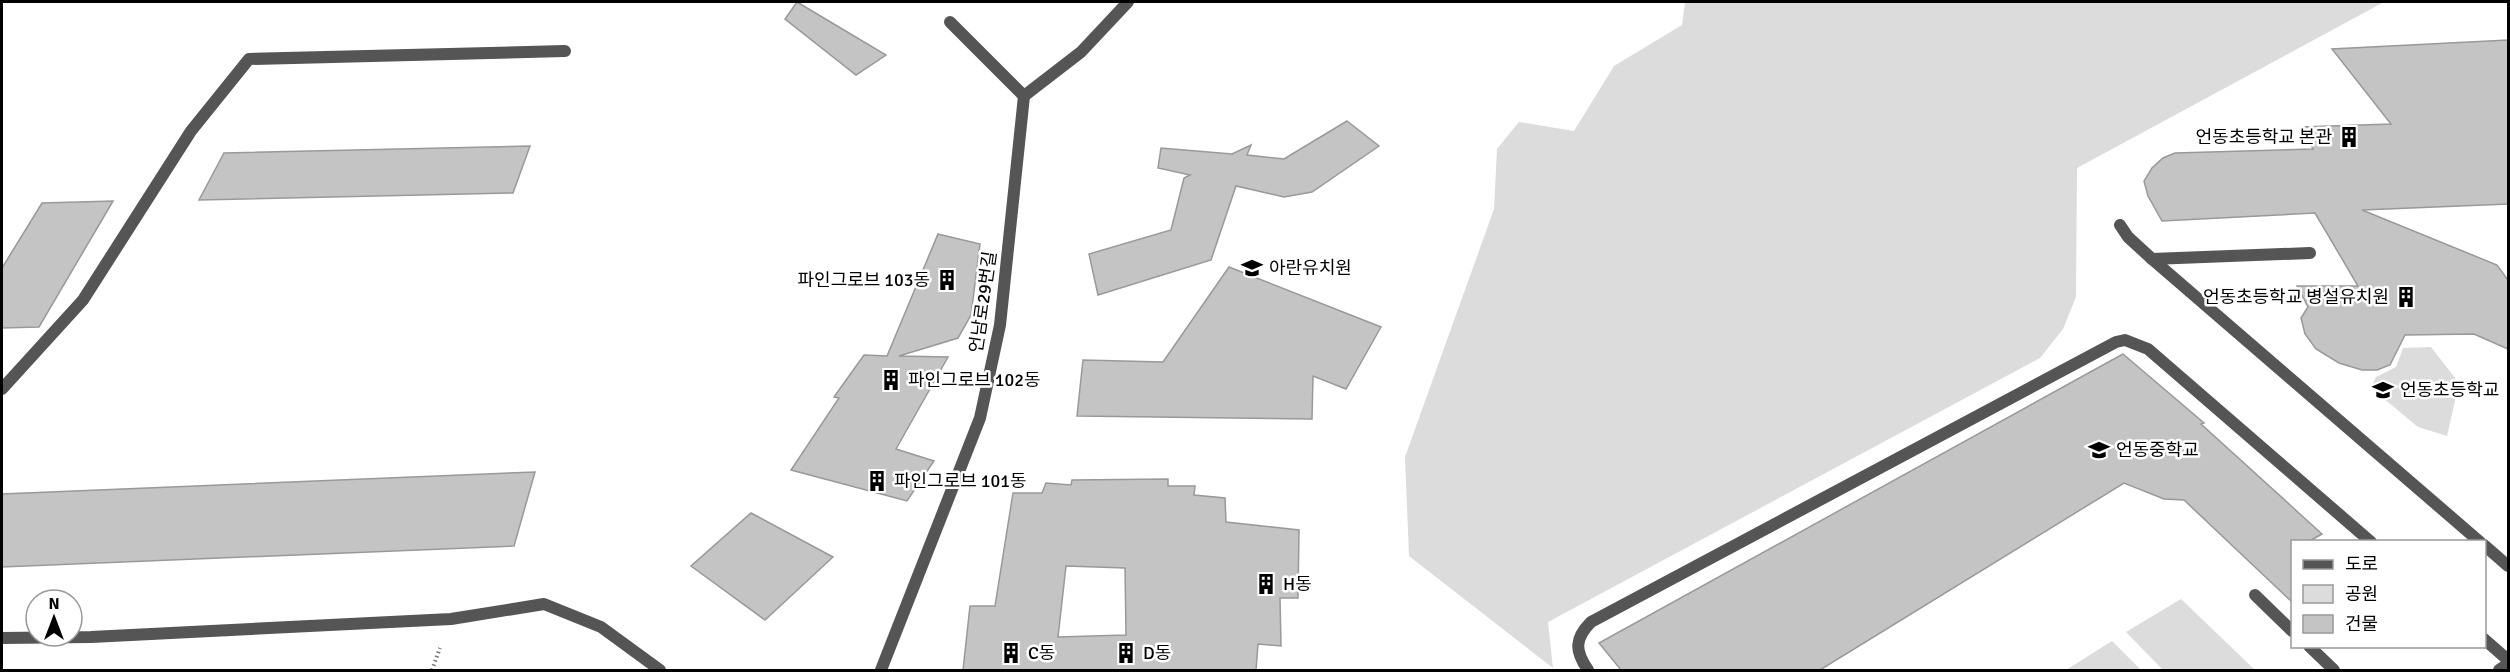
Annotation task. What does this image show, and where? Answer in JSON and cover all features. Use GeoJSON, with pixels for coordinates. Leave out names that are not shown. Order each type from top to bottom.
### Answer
{"type":"FeatureCollection","features":[{"type":"Feature","properties":{"kind":"street"},"geometry":{"type":"LineString","coordinates":[[950,22],[1024,96],[1081,52],[1128,2]]}},
{"type":"Feature","properties":{"kind":"street"},"geometry":{"type":"LineString","coordinates":[[2,389],[83,300],[191,131],[249,59],[565,51]]}},
{"type":"Feature","properties":{"kind":"street","name":"언남로29번길"},"geometry":{"type":"LineString","coordinates":[[881,670],[980,418],[1000,325],[1024,96]]}},
{"type":"Feature","properties":{"kind":"street"},"geometry":{"type":"LineString","coordinates":[[2120,225],[2128,237],[2152,259],[2478,540]]}},
{"type":"Feature","properties":{"kind":"street"},"geometry":{"type":"LineString","coordinates":[[2152,259],[2310,253]]}},
{"type":"Feature","properties":{"kind":"street"},"geometry":{"type":"LineString","coordinates":[[1588,670],[1580,659],[1576,645],[1580,632],[1591,622],[2116,342],[2126,340],[2148,349],[2369,540]]}},
{"type":"Feature","properties":{"kind":"street"},"geometry":{"type":"LineString","coordinates":[[2486,547],[2508,566]]}},
{"type":"Feature","properties":{"kind":"street"},"geometry":{"type":"LineString","coordinates":[[2255,595],[2291,630]]}},
{"type":"Feature","properties":{"kind":"street"},"geometry":{"type":"LineString","coordinates":[[2,638],[102,636],[451,619],[544,604],[601,627],[660,670]]}},
{"type":"Feature","properties":{"kind":"street"},"geometry":{"type":"LineString","coordinates":[[2486,641],[2508,662],[2499,670]]}},
{"type":"Feature","properties":{"kind":"street"},"geometry":{"type":"LineString","coordinates":[[2311,648],[2334,670]]}},
{"type":"Feature","properties":{"kind":"green space"},"geometry":{"type":"Polygon","coordinates":[[[1685,2],[2384,2],[2077,168],[2076,297],[2063,329],[2040,358],[1548,622],[1553,668],[1409,556],[1405,457],[1494,209],[1497,149],[1519,122],[1574,131],[1614,66],[1682,25],[1685,2]]]}},
{"type":"Feature","properties":{"kind":"green space"},"geometry":{"type":"Polygon","coordinates":[[[2431,347],[2459,383],[2447,436],[2418,427],[2371,388],[2376,377],[2396,367],[2403,348],[2431,347]]]}},
{"type":"Feature","properties":{"kind":"green space"},"geometry":{"type":"Polygon","coordinates":[[[2181,599],[2255,670],[2163,670],[2126,632],[2181,599]]]}},
{"type":"Feature","properties":{"kind":"green space"},"geometry":{"type":"Polygon","coordinates":[[[2112,641],[2141,670],[2066,670],[2112,641]]]}},
{"type":"Feature","properties":{"kind":"building"},"geometry":{"type":"Polygon","coordinates":[[[797,2],[886,55],[856,75],[785,19],[797,2]]]}},
{"type":"Feature","properties":{"kind":"building","name":"언동초등학교 본관"},"geometry":{"type":"Polygon","coordinates":[[[2508,40],[2508,204],[2362,210],[2497,265],[2508,280],[2508,349],[2474,334],[2405,335],[2390,365],[2377,370],[2362,370],[2339,363],[2316,349],[2305,334],[2301,318],[2308,307],[2297,286],[2358,286],[2315,213],[2162,221],[2148,196],[2144,181],[2152,168],[2163,158],[2175,153],[2313,149],[2301,127],[2391,124],[2332,49],[2508,40]]]}},
{"type":"Feature","properties":{"kind":"building"},"geometry":{"type":"Polygon","coordinates":[[[1347,121],[1379,146],[1312,192],[1284,197],[1236,186],[1211,260],[1098,295],[1089,254],[1171,230],[1184,178],[1190,175],[1158,168],[1161,148],[1232,154],[1251,145],[1247,155],[1284,159],[1347,121]]]}},
{"type":"Feature","properties":{"kind":"building"},"geometry":{"type":"Polygon","coordinates":[[[530,146],[513,193],[199,200],[224,153],[530,146]]]}},
{"type":"Feature","properties":{"kind":"building"},"geometry":{"type":"Polygon","coordinates":[[[113,201],[39,327],[2,328],[2,268],[42,203],[113,201]]]}},
{"type":"Feature","properties":{"kind":"building"},"geometry":{"type":"Polygon","coordinates":[[[938,234],[980,244],[971,315],[958,338],[899,356],[948,357],[896,449],[934,461],[907,501],[791,470],[839,398],[834,397],[864,355],[887,356],[938,234]]]}},
{"type":"Feature","properties":{"kind":"building"},"geometry":{"type":"Polygon","coordinates":[[[1229,267],[1381,327],[1346,389],[1313,376],[1312,419],[1077,416],[1083,360],[1163,362],[1229,267]]]}},
{"type":"Feature","properties":{"kind":"building"},"geometry":{"type":"Polygon","coordinates":[[[2123,354],[2204,423],[2201,424],[2322,534],[2312,540],[2291,540],[2291,601],[2184,500],[2164,499],[2124,483],[1820,670],[1621,670],[1599,643],[2123,354]]]}},
{"type":"Feature","properties":{"kind":"building"},"geometry":{"type":"Polygon","coordinates":[[[535,472],[514,546],[2,567],[2,494],[535,472]]]}},
{"type":"Feature","properties":{"kind":"building"},"geometry":{"type":"Polygon","coordinates":[[[1168,479],[1168,486],[1195,486],[1194,495],[1225,498],[1226,522],[1299,530],[1298,598],[1280,598],[1281,646],[1258,644],[1256,670],[963,670],[970,606],[995,606],[1013,493],[1042,493],[1046,483],[1071,485],[1072,480],[1168,479]],[[1066,566],[1058,637],[1126,635],[1125,568],[1066,566]]]}},
{"type":"Feature","properties":{"kind":"building"},"geometry":{"type":"Polygon","coordinates":[[[751,513],[833,557],[765,620],[691,566],[751,513]]]}},
{"type":"Feature","properties":{"kind":"place","name":"언동초등학교 본관"},"geometry":{"type":"Point","coordinates":[2349,137]}},
{"type":"Feature","properties":{"kind":"place","name":"아란유치원"},"geometry":{"type":"Point","coordinates":[1252,268]}},
{"type":"Feature","properties":{"kind":"place","name":"파인그로브 103동"},"geometry":{"type":"Point","coordinates":[947,280]}},
{"type":"Feature","properties":{"kind":"place","name":"언동초등학교 병설유치원"},"geometry":{"type":"Point","coordinates":[2406,297]}},
{"type":"Feature","properties":{"kind":"place","name":"파인그로브 102동"},"geometry":{"type":"Point","coordinates":[891,380]}},
{"type":"Feature","properties":{"kind":"place","name":"언동초등학교"},"geometry":{"type":"Point","coordinates":[2383,390]}},
{"type":"Feature","properties":{"kind":"place","name":"언동중학교"},"geometry":{"type":"Point","coordinates":[2099,450]}},
{"type":"Feature","properties":{"kind":"place","name":"파인그로브 101동"},"geometry":{"type":"Point","coordinates":[877,481]}},
{"type":"Feature","properties":{"kind":"place","name":"H동"},"geometry":{"type":"Point","coordinates":[1266,584]}},
{"type":"Feature","properties":{"kind":"place","name":"C동"},"geometry":{"type":"Point","coordinates":[1011,653]}},
{"type":"Feature","properties":{"kind":"place","name":"D동"},"geometry":{"type":"Point","coordinates":[1126,653]}}]}
